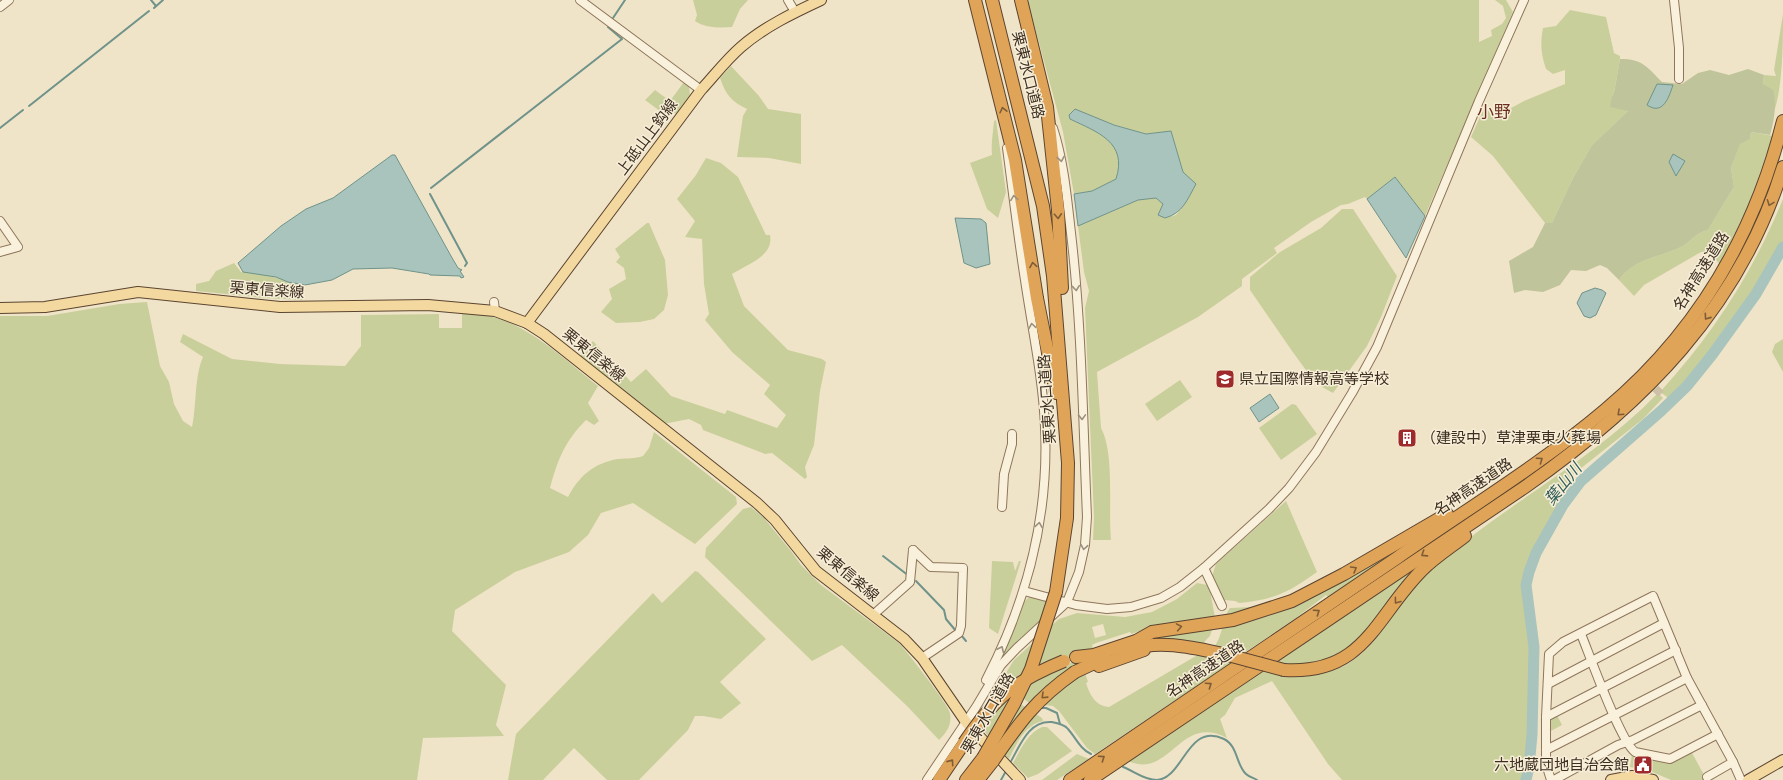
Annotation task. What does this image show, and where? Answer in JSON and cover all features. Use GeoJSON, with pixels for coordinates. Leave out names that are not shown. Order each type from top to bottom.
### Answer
{"type":"FeatureCollection","features":[{"type":"Feature","properties":{"kind":"highway"},"geometry":{"type":"LineString","coordinates":[[975,0],[1018,175],[1037,298],[1067,441]]}},
{"type":"Feature","properties":{"kind":"highway","name":"栗東水口道路"},"geometry":{"type":"LineString","coordinates":[[966,780],[993,761],[1014,704],[1031,669],[1056,592],[1068,518],[1067,441],[1053,276],[1043,206],[1002,35],[992,0]]}},
{"type":"Feature","properties":{"kind":"highway"},"geometry":{"type":"LineString","coordinates":[[1020,0],[1047,108],[1058,210],[1064,318],[1067,441]]}},
{"type":"Feature","properties":{"kind":"highway","name":"名神高速道路"},"geometry":{"type":"LineString","coordinates":[[1070,780],[1517,476],[1605,410],[1660,357],[1687,324],[1731,258],[1753,214],[1766,180],[1783,121]]}},
{"type":"Feature","properties":{"kind":"highway","name":"名神高速道路"},"geometry":{"type":"LineString","coordinates":[[1090,780],[1566,458],[1608,424],[1643,393],[1696,333],[1744,257],[1764,219],[1783,167]]}},
{"type":"Feature","properties":{"kind":"highway"},"geometry":{"type":"LineString","coordinates":[[978,780],[1030,709],[1052,688],[1079,670],[1098,660],[1138,647],[1159,645],[1196,648],[1284,670],[1313,669],[1339,661],[1352,652],[1377,628],[1422,570],[1566,458]]}},
{"type":"Feature","properties":{"kind":"highway"},"geometry":{"type":"LineString","coordinates":[[938,780],[985,714],[1000,697],[1022,680],[1070,659],[1094,655],[1136,641],[1152,632],[1233,620],[1292,601],[1415,534],[1482,492],[1517,476]]}},
{"type":"Feature","properties":{"kind":"main road","name":"上砥山上鈎線"},"geometry":{"type":"LineString","coordinates":[[528,323],[701,90],[741,47],[770,26],[821,0]]}},
{"type":"Feature","properties":{"kind":"main road","name":"栗東信楽線"},"geometry":{"type":"LineString","coordinates":[[0,308],[45,307],[138,292],[280,307],[428,305],[494,306],[528,323],[544,334],[757,503],[775,520],[816,571],[904,639],[922,658],[993,761],[1012,772],[1020,780]]}},
{"type":"Feature","properties":{"kind":"main road"},"geometry":{"type":"LineString","coordinates":[[1748,780],[1783,760]]}},
{"type":"Feature","properties":{"kind":"main road"},"geometry":{"type":"LineString","coordinates":[[1611,780],[1619,777],[1632,776],[1653,780]]}},
{"type":"Feature","properties":{"kind":"street"},"geometry":{"type":"LineString","coordinates":[[0,7],[9,0]]}},
{"type":"Feature","properties":{"kind":"street"},"geometry":{"type":"LineString","coordinates":[[580,0],[701,90]]}},
{"type":"Feature","properties":{"kind":"street"},"geometry":{"type":"LineString","coordinates":[[788,0],[795,12]]}},
{"type":"Feature","properties":{"kind":"street"},"geometry":{"type":"LineString","coordinates":[[1024,592],[1107,609],[1141,605],[1161,598],[1180,588],[1204,568],[1269,510],[1292,485],[1316,452],[1352,393],[1377,347],[1394,310],[1479,101],[1524,0]]}},
{"type":"Feature","properties":{"kind":"street"},"geometry":{"type":"LineString","coordinates":[[1674,0],[1679,48],[1679,78]]}},
{"type":"Feature","properties":{"kind":"street"},"geometry":{"type":"LineString","coordinates":[[927,780],[966,722],[1001,665],[1017,648],[1067,602],[1079,572],[1085,545],[1086,510],[1078,300],[1060,154],[1047,108]]}},
{"type":"Feature","properties":{"kind":"street"},"geometry":{"type":"LineString","coordinates":[[966,722],[972,704],[995,662],[1024,592],[1035,548],[1043,498],[1045,426],[1041,384],[1006,139],[1007,128]]}},
{"type":"Feature","properties":{"kind":"street"},"geometry":{"type":"LineString","coordinates":[[0,221],[18,247],[0,252]]}},
{"type":"Feature","properties":{"kind":"street"},"geometry":{"type":"LineString","coordinates":[[1002,507],[1004,474],[1012,444],[1012,434]]}},
{"type":"Feature","properties":{"kind":"street"},"geometry":{"type":"LineString","coordinates":[[873,615],[910,582],[913,550],[931,567],[963,568],[959,633],[922,658]]}},
{"type":"Feature","properties":{"kind":"street"},"geometry":{"type":"LineString","coordinates":[[1204,568],[1222,606]]}},
{"type":"Feature","properties":{"kind":"street"},"geometry":{"type":"LineString","coordinates":[[1702,705],[1618,745],[1553,780],[1546,764],[1546,717],[1549,654],[1563,642],[1653,596],[1687,678],[1702,705],[1718,734],[1733,762],[1741,780]]}},
{"type":"Feature","properties":{"kind":"street"},"geometry":{"type":"LineString","coordinates":[[1548,684],[1664,623]]}},
{"type":"Feature","properties":{"kind":"street"},"geometry":{"type":"LineString","coordinates":[[1581,634],[1614,715],[1627,742],[1635,752],[1670,759],[1718,734]]}},
{"type":"Feature","properties":{"kind":"street"},"geometry":{"type":"LineString","coordinates":[[1546,717],[1676,650]]}},
{"type":"Feature","properties":{"kind":"street"},"geometry":{"type":"LineString","coordinates":[[1546,750],[1687,678]]}},
{"type":"Feature","properties":{"kind":"street"},"geometry":{"type":"LineString","coordinates":[[1707,777],[1733,762]]}},
{"type":"Feature","properties":{"kind":"green space"},"geometry":{"type":"Polygon","coordinates":[[[693,0],[748,0],[740,9],[732,27],[713,27],[695,21],[697,15],[693,0]]]}},
{"type":"Feature","properties":{"kind":"green space"},"geometry":{"type":"Polygon","coordinates":[[[1029,0],[1479,0],[1479,42],[1492,36],[1491,30],[1502,24],[1506,18],[1503,6],[1495,0],[1506,0],[1513,12],[1425,216],[1395,177],[1367,199],[1365,197],[1348,204],[1341,205],[1311,222],[1274,248],[1277,253],[1242,279],[1242,286],[1198,317],[1097,372],[1101,428],[1105,439],[1110,466],[1111,540],[1093,540],[1094,518],[1085,308],[1089,291],[1084,272],[1078,226],[1138,200],[1156,198],[1163,204],[1158,215],[1165,218],[1176,215],[1185,204],[1183,172],[1171,131],[1146,134],[1095,119],[1070,119],[1091,129],[1108,140],[1114,147],[1117,155],[1118,166],[1116,179],[1092,191],[1074,194],[1063,132],[1028,2],[1029,0]]]}},
{"type":"Feature","properties":{"kind":"green space"},"geometry":{"type":"Polygon","coordinates":[[[1570,10],[1606,17],[1614,53],[1620,56],[1614,93],[1612,96],[1628,111],[1592,145],[1573,178],[1552,223],[1545,223],[1493,156],[1471,137],[1483,110],[1502,113],[1524,101],[1565,84],[1565,70],[1553,74],[1546,69],[1541,44],[1543,28],[1556,26],[1570,10]]]}},
{"type":"Feature","properties":{"kind":"green space"},"geometry":{"type":"Polygon","coordinates":[[[1783,14],[1781,77],[1774,112],[1774,95],[1763,84],[1764,75],[1776,76],[1774,70],[1783,14]]]}},
{"type":"Feature","properties":{"kind":"green space"},"geometry":{"type":"Polygon","coordinates":[[[1620,59],[1628,59],[1639,62],[1648,68],[1662,82],[1682,84],[1698,73],[1710,70],[1729,75],[1748,69],[1764,75],[1763,84],[1773,90],[1775,101],[1774,119],[1770,135],[1751,132],[1750,139],[1740,144],[1731,168],[1734,187],[1708,230],[1699,233],[1683,246],[1639,263],[1625,273],[1619,280],[1607,268],[1600,265],[1586,271],[1571,270],[1560,285],[1543,292],[1525,290],[1514,293],[1509,261],[1533,247],[1545,223],[1552,223],[1573,178],[1592,145],[1628,111],[1610,107],[1620,59]]]}},
{"type":"Feature","properties":{"kind":"green space"},"geometry":{"type":"Polygon","coordinates":[[[731,66],[759,96],[768,109],[801,114],[801,164],[769,158],[737,157],[743,116],[747,109],[733,100],[724,89],[720,78],[731,66]]]}},
{"type":"Feature","properties":{"kind":"green space"},"geometry":{"type":"Polygon","coordinates":[[[684,82],[689,86],[690,95],[676,114],[668,109],[664,114],[645,100],[655,90],[670,101],[684,82]]]}},
{"type":"Feature","properties":{"kind":"green space"},"geometry":{"type":"Polygon","coordinates":[[[996,120],[1006,192],[998,218],[987,209],[970,163],[992,155],[994,121],[996,120]]]}},
{"type":"Feature","properties":{"kind":"green space"},"geometry":{"type":"Polygon","coordinates":[[[1751,132],[1773,136],[1749,204],[1720,264],[1707,252],[1701,252],[1644,285],[1634,296],[1619,280],[1625,273],[1639,263],[1683,246],[1699,233],[1708,230],[1734,187],[1731,168],[1740,143],[1750,139],[1751,132]]]}},
{"type":"Feature","properties":{"kind":"green space"},"geometry":{"type":"Polygon","coordinates":[[[706,158],[721,163],[738,177],[766,235],[770,235],[768,249],[764,254],[752,263],[732,274],[744,306],[788,350],[822,359],[826,362],[820,391],[814,445],[805,467],[807,477],[805,479],[772,453],[765,454],[703,430],[701,425],[689,419],[663,424],[581,360],[580,356],[593,341],[631,382],[646,369],[671,396],[725,414],[727,410],[777,428],[786,415],[764,394],[770,385],[732,352],[705,320],[709,314],[704,284],[702,239],[685,237],[695,221],[677,199],[696,175],[706,158]]]}},
{"type":"Feature","properties":{"kind":"green space"},"geometry":{"type":"Polygon","coordinates":[[[1783,199],[1783,242],[1761,280],[1726,332],[1703,362],[1670,399],[1660,392],[1698,347],[1730,301],[1759,252],[1783,199]]]}},
{"type":"Feature","properties":{"kind":"green space"},"geometry":{"type":"Polygon","coordinates":[[[1342,209],[1353,209],[1397,276],[1381,317],[1367,346],[1333,393],[1322,387],[1311,377],[1292,351],[1250,290],[1250,277],[1280,252],[1321,228],[1342,209]]]}},
{"type":"Feature","properties":{"kind":"green space"},"geometry":{"type":"Polygon","coordinates":[[[647,223],[649,223],[665,260],[668,295],[664,310],[654,319],[640,322],[616,323],[601,312],[612,299],[609,289],[626,279],[624,268],[616,262],[620,257],[615,249],[647,223]]]}},
{"type":"Feature","properties":{"kind":"green space"},"geometry":{"type":"Polygon","coordinates":[[[234,263],[241,272],[257,273],[302,284],[303,300],[196,291],[196,284],[209,281],[216,271],[234,263]]]}},
{"type":"Feature","properties":{"kind":"green space"},"geometry":{"type":"Polygon","coordinates":[[[147,302],[160,366],[169,382],[174,404],[183,421],[192,427],[198,374],[203,357],[180,342],[183,334],[232,359],[280,364],[345,366],[361,346],[361,315],[439,314],[439,328],[462,328],[462,312],[479,314],[496,318],[524,330],[550,347],[598,386],[588,403],[599,421],[594,425],[586,420],[567,443],[559,459],[550,488],[568,497],[582,477],[595,467],[609,461],[643,456],[649,448],[654,432],[736,497],[737,504],[695,544],[633,503],[601,513],[588,535],[569,552],[515,572],[455,610],[452,631],[506,685],[496,725],[504,736],[423,738],[417,780],[0,780],[0,316],[47,316],[119,304],[147,302]]]}},
{"type":"Feature","properties":{"kind":"green space"},"geometry":{"type":"Polygon","coordinates":[[[1783,339],[1783,372],[1772,352],[1775,344],[1783,339]]]}},
{"type":"Feature","properties":{"kind":"green space"},"geometry":{"type":"Polygon","coordinates":[[[1180,380],[1192,397],[1157,421],[1145,404],[1180,380]]]}},
{"type":"Feature","properties":{"kind":"green space"},"geometry":{"type":"Polygon","coordinates":[[[1658,393],[1663,398],[1643,419],[1570,477],[1576,483],[1540,538],[1526,573],[1524,586],[1529,625],[1530,668],[1528,745],[1524,780],[1342,780],[1328,764],[1272,681],[1235,698],[1225,715],[1220,719],[1227,738],[1211,733],[1197,734],[1186,739],[1155,762],[1143,764],[1128,761],[1264,669],[1286,673],[1318,674],[1339,668],[1358,657],[1374,641],[1406,597],[1436,565],[1473,535],[1608,438],[1658,393]]]}},
{"type":"Feature","properties":{"kind":"green space"},"geometry":{"type":"Polygon","coordinates":[[[1292,404],[1296,405],[1317,434],[1281,460],[1259,428],[1292,404]]]}},
{"type":"Feature","properties":{"kind":"green space"},"geometry":{"type":"Polygon","coordinates":[[[1286,501],[1317,572],[1289,590],[1272,597],[1239,603],[1224,600],[1212,576],[1216,564],[1286,501]]]}},
{"type":"Feature","properties":{"kind":"green space"},"geometry":{"type":"Polygon","coordinates":[[[751,507],[764,518],[801,565],[821,585],[899,643],[936,690],[948,708],[950,713],[950,721],[948,728],[939,740],[907,706],[842,645],[812,661],[705,557],[706,548],[743,509],[751,507]]]}},
{"type":"Feature","properties":{"kind":"green space"},"geometry":{"type":"Polygon","coordinates":[[[1398,550],[1328,597],[1326,595],[1296,618],[1247,651],[1239,654],[1214,647],[1219,638],[1227,612],[1230,608],[1252,607],[1273,603],[1291,607],[1398,550]]]}},
{"type":"Feature","properties":{"kind":"green space"},"geometry":{"type":"Polygon","coordinates":[[[992,561],[1013,562],[1015,571],[1019,561],[1021,561],[998,634],[989,628],[992,561]]]}},
{"type":"Feature","properties":{"kind":"green space"},"geometry":{"type":"Polygon","coordinates":[[[1414,569],[1416,571],[1378,618],[1345,650],[1327,660],[1312,664],[1297,665],[1274,663],[1414,569]]]}},
{"type":"Feature","properties":{"kind":"green space"},"geometry":{"type":"Polygon","coordinates":[[[695,571],[698,572],[766,639],[720,682],[741,703],[721,719],[695,716],[688,730],[639,780],[607,780],[574,748],[543,780],[508,780],[516,734],[653,593],[662,603],[695,571]]]}},
{"type":"Feature","properties":{"kind":"green space"},"geometry":{"type":"Polygon","coordinates":[[[1197,583],[1207,585],[1210,590],[1215,618],[1149,628],[1131,634],[1130,632],[1096,643],[1092,645],[1093,648],[1036,669],[1052,625],[1059,619],[1077,613],[1125,617],[1152,612],[1177,599],[1197,583]],[[1103,624],[1092,627],[1095,638],[1106,635],[1103,624]]]}},
{"type":"Feature","properties":{"kind":"green space"},"geometry":{"type":"Polygon","coordinates":[[[1029,597],[1048,602],[1042,622],[998,663],[1022,604],[1029,597]]]}},
{"type":"Feature","properties":{"kind":"green space"},"geometry":{"type":"Polygon","coordinates":[[[1213,627],[1210,636],[1204,642],[1210,647],[1180,640],[1154,638],[1213,627]]]}},
{"type":"Feature","properties":{"kind":"green space"},"geometry":{"type":"Polygon","coordinates":[[[1037,639],[1022,676],[1008,685],[1002,679],[1014,660],[1037,639]]]}},
{"type":"Feature","properties":{"kind":"green space"},"geometry":{"type":"Polygon","coordinates":[[[1201,653],[1234,661],[1095,754],[1087,748],[1059,711],[1053,706],[1044,705],[1053,692],[1085,673],[1089,692],[1094,700],[1100,705],[1109,707],[1201,653]]]}},
{"type":"Feature","properties":{"kind":"green space"},"geometry":{"type":"Polygon","coordinates":[[[1073,662],[1080,666],[1030,704],[1023,698],[1032,678],[1073,662]]]}},
{"type":"Feature","properties":{"kind":"green space"},"geometry":{"type":"Polygon","coordinates":[[[1007,695],[1042,718],[1043,721],[1031,726],[1026,731],[1009,759],[982,729],[983,721],[1007,695]]]}},
{"type":"Feature","properties":{"kind":"green space"},"geometry":{"type":"Polygon","coordinates":[[[1557,715],[1562,725],[1549,732],[1549,721],[1557,715]]]}},
{"type":"Feature","properties":{"kind":"green space"},"geometry":{"type":"Polygon","coordinates":[[[1042,727],[1047,727],[1072,751],[1038,774],[1028,778],[1013,763],[1028,738],[1042,727]]]}},
{"type":"Feature","properties":{"kind":"green space"},"geometry":{"type":"Polygon","coordinates":[[[1691,751],[1704,775],[1703,778],[1707,780],[1671,780],[1650,771],[1630,767],[1632,754],[1665,759],[1691,751]]]}},
{"type":"Feature","properties":{"kind":"green space"},"geometry":{"type":"Polygon","coordinates":[[[1077,754],[1089,759],[1057,780],[1042,780],[1077,754]]]}},
{"type":"Feature","properties":{"kind":"water"},"geometry":{"type":"Polygon","coordinates":[[[1657,84],[1673,85],[1670,95],[1664,104],[1661,107],[1653,108],[1647,105],[1657,84]]]}},
{"type":"Feature","properties":{"kind":"water"},"geometry":{"type":"Polygon","coordinates":[[[1075,109],[1114,125],[1146,134],[1171,131],[1183,172],[1196,184],[1184,205],[1176,213],[1165,218],[1158,215],[1163,204],[1156,198],[1138,200],[1078,226],[1074,194],[1092,191],[1116,179],[1119,166],[1118,156],[1114,147],[1108,140],[1100,134],[1070,119],[1069,115],[1075,109]]]}},
{"type":"Feature","properties":{"kind":"water"},"geometry":{"type":"Polygon","coordinates":[[[1673,154],[1685,161],[1676,176],[1669,162],[1673,154]]]}},
{"type":"Feature","properties":{"kind":"water"},"geometry":{"type":"Polygon","coordinates":[[[392,155],[395,155],[451,256],[458,268],[462,270],[460,271],[464,277],[430,275],[392,268],[353,269],[332,280],[305,285],[288,282],[276,277],[243,272],[238,263],[281,226],[306,209],[333,198],[392,155]]]}},
{"type":"Feature","properties":{"kind":"water"},"geometry":{"type":"Polygon","coordinates":[[[1395,177],[1425,216],[1406,258],[1367,199],[1395,177]]]}},
{"type":"Feature","properties":{"kind":"water"},"geometry":{"type":"Polygon","coordinates":[[[955,218],[981,219],[986,223],[990,264],[976,268],[964,263],[955,218]]]}},
{"type":"Feature","properties":{"kind":"water"},"geometry":{"type":"Polygon","coordinates":[[[1595,288],[1606,293],[1596,315],[1590,318],[1584,316],[1577,303],[1582,293],[1595,288]]]}},
{"type":"Feature","properties":{"kind":"water"},"geometry":{"type":"Polygon","coordinates":[[[1270,394],[1279,408],[1259,422],[1250,408],[1270,394]]]}},
{"type":"Feature","properties":{"kind":"waterway"},"geometry":{"type":"LineString","coordinates":[[151,0],[156,6]]}},
{"type":"Feature","properties":{"kind":"waterway"},"geometry":{"type":"LineString","coordinates":[[154,8],[163,0]]}},
{"type":"Feature","properties":{"kind":"waterway"},"geometry":{"type":"LineString","coordinates":[[613,18],[625,0]]}},
{"type":"Feature","properties":{"kind":"waterway"},"geometry":{"type":"LineString","coordinates":[[29,106],[149,11]]}},
{"type":"Feature","properties":{"kind":"waterway"},"geometry":{"type":"LineString","coordinates":[[431,188],[622,39],[608,27]]}},
{"type":"Feature","properties":{"kind":"waterway"},"geometry":{"type":"LineString","coordinates":[[0,128],[23,110]]}},
{"type":"Feature","properties":{"kind":"waterway"},"geometry":{"type":"LineString","coordinates":[[430,194],[467,263],[465,266]]}},
{"type":"Feature","properties":{"kind":"waterway","name":"葉山川"},"geometry":{"type":"LineString","coordinates":[[1526,780],[1529,767],[1532,735],[1534,647],[1526,585],[1536,553],[1563,505],[1581,481],[1661,411],[1687,386],[1712,355],[1756,294],[1783,247]]}},
{"type":"Feature","properties":{"kind":"waterway"},"geometry":{"type":"LineString","coordinates":[[883,556],[909,576]]}},
{"type":"Feature","properties":{"kind":"waterway"},"geometry":{"type":"LineString","coordinates":[[916,581],[944,610],[946,619],[956,631]]}},
{"type":"Feature","properties":{"kind":"waterway"},"geometry":{"type":"LineString","coordinates":[[961,635],[966,641]]}},
{"type":"Feature","properties":{"kind":"waterway"},"geometry":{"type":"LineString","coordinates":[[1040,708],[1046,708],[1057,713],[1060,724]]}},
{"type":"Feature","properties":{"kind":"waterway","name":"葉山川"},"geometry":{"type":"LineString","coordinates":[[1010,763],[1021,742],[1031,730],[1043,723],[1051,722],[1066,727],[1081,746],[1091,754]]}},
{"type":"Feature","properties":{"kind":"waterway","name":"葉山川"},"geometry":{"type":"LineString","coordinates":[[1123,767],[1152,780],[1166,777],[1174,770],[1194,744],[1202,738],[1212,736],[1229,742],[1240,766],[1247,775],[1257,780]]}},
{"type":"Feature","properties":{"kind":"waterway","name":"葉山川"},"geometry":{"type":"LineString","coordinates":[[1001,780],[1006,771]]}},
{"type":"Feature","properties":{"kind":"tunnel"},"geometry":{"type":"LineString","coordinates":[[1647,380],[1661,394]]}},
{"type":"Feature","properties":{"kind":"place","name":"県立国際情報高等学校"},"geometry":{"type":"Point","coordinates":[1225,379]}},
{"type":"Feature","properties":{"kind":"place","name":"（建設中）草津栗東火葬場"},"geometry":{"type":"Point","coordinates":[1407,438]}},
{"type":"Feature","properties":{"kind":"place","name":"六地蔵団地自治会館"},"geometry":{"type":"Point","coordinates":[1643,765]}},
{"type":"Feature","properties":{"kind":"district","name":"小野"},"geometry":{"type":"Point","coordinates":[1494,112]}}]}
